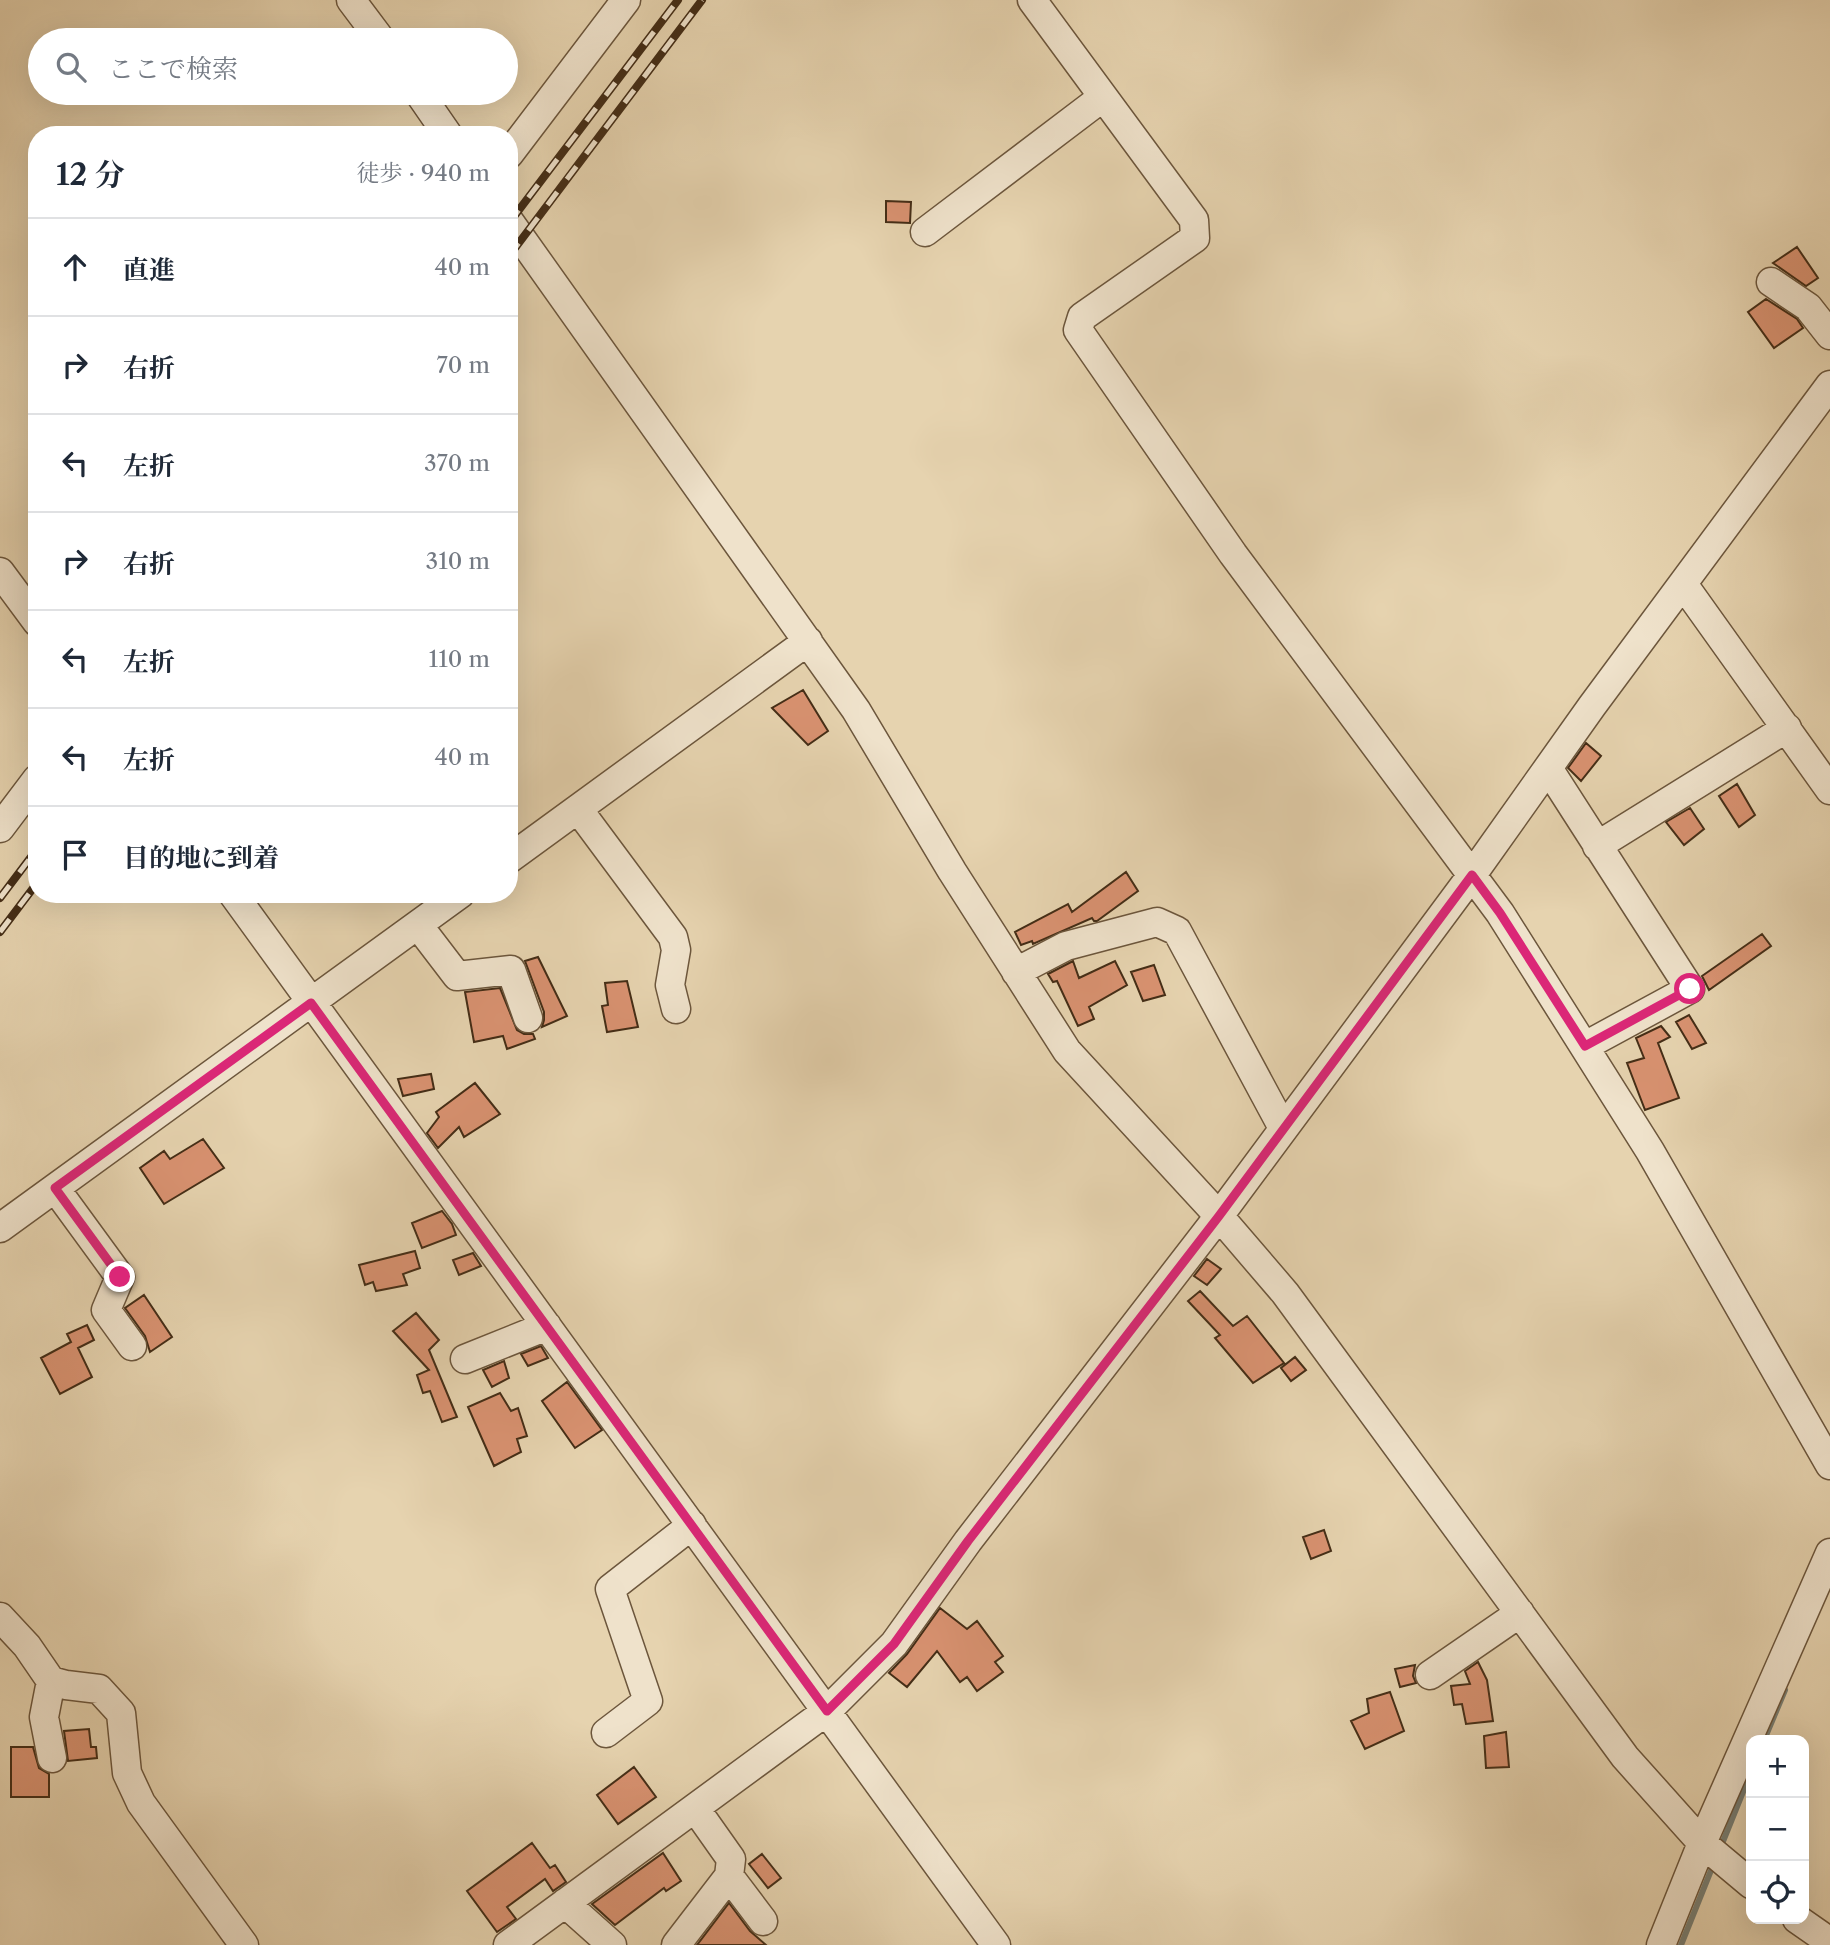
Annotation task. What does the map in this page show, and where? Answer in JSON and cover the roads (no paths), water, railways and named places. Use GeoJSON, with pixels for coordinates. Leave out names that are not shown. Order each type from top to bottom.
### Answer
{"type":"FeatureCollection","features":[{"type":"Feature","properties":{"kind":"street"},"geometry":{"type":"LineString","coordinates":[[351,0],[372,28]]}},
{"type":"Feature","properties":{"kind":"street"},"geometry":{"type":"LineString","coordinates":[[518,142],[626,0]]}},
{"type":"Feature","properties":{"kind":"street"},"geometry":{"type":"LineString","coordinates":[[1032,0],[1194,220],[1195,238],[1082,317],[1078,330],[1233,554],[1500,913],[1650,1151],[1830,1465]]}},
{"type":"Feature","properties":{"kind":"street"},"geometry":{"type":"LineString","coordinates":[[925,232],[1103,97]]}},
{"type":"Feature","properties":{"kind":"street"},"geometry":{"type":"LineString","coordinates":[[427,105],[442,126]]}},
{"type":"Feature","properties":{"kind":"street"},"geometry":{"type":"LineString","coordinates":[[518,234],[856,710],[1066,1051],[1219,1216],[1293,1304],[1625,1757],[1702,1843],[1746,1880]]}},
{"type":"Feature","properties":{"kind":"street"},"geometry":{"type":"LineString","coordinates":[[1772,282],[1808,307],[1830,335]]}},
{"type":"Feature","properties":{"kind":"street"},"geometry":{"type":"LineString","coordinates":[[508,1945],[827,1711],[894,1644],[968,1541],[1219,1216],[1830,385]]}},
{"type":"Feature","properties":{"kind":"street"},"geometry":{"type":"LineString","coordinates":[[0,572],[28,610]]}},
{"type":"Feature","properties":{"kind":"street"},"geometry":{"type":"LineString","coordinates":[[1683,584],[1830,790]]}},
{"type":"Feature","properties":{"kind":"street"},"geometry":{"type":"LineString","coordinates":[[518,852],[808,641]]}},
{"type":"Feature","properties":{"kind":"street"},"geometry":{"type":"LineString","coordinates":[[1597,846],[1787,728]]}},
{"type":"Feature","properties":{"kind":"street"},"geometry":{"type":"LineString","coordinates":[[1548,768],[1690,989],[1585,1046]]}},
{"type":"Feature","properties":{"kind":"street"},"geometry":{"type":"LineString","coordinates":[[0,828],[28,791]]}},
{"type":"Feature","properties":{"kind":"street"},"geometry":{"type":"LineString","coordinates":[[578,809],[673,937],[676,950],[670,985],[676,1009]]}},
{"type":"Feature","properties":{"kind":"street"},"geometry":{"type":"LineString","coordinates":[[239,903],[996,1945]]}},
{"type":"Feature","properties":{"kind":"street"},"geometry":{"type":"LineString","coordinates":[[0,1228],[448,903]]}},
{"type":"Feature","properties":{"kind":"street"},"geometry":{"type":"LineString","coordinates":[[1016,972],[1066,946],[1157,922],[1177,931],[1283,1128]]}},
{"type":"Feature","properties":{"kind":"street"},"geometry":{"type":"LineString","coordinates":[[418,925],[457,976],[511,970],[528,1018]]}},
{"type":"Feature","properties":{"kind":"street"},"geometry":{"type":"LineString","coordinates":[[55,1188],[120,1277],[107,1310],[132,1346]]}},
{"type":"Feature","properties":{"kind":"street"},"geometry":{"type":"LineString","coordinates":[[465,1359],[547,1326]]}},
{"type":"Feature","properties":{"kind":"street"},"geometry":{"type":"LineString","coordinates":[[606,1733],[648,1701],[610,1589],[692,1525]]}},
{"type":"Feature","properties":{"kind":"street"},"geometry":{"type":"LineString","coordinates":[[1661,1945],[1702,1843],[1830,1553]]}},
{"type":"Feature","properties":{"kind":"street"},"geometry":{"type":"LineString","coordinates":[[1430,1675],[1520,1613]]}},
{"type":"Feature","properties":{"kind":"street"},"geometry":{"type":"LineString","coordinates":[[0,1617],[27,1646],[51,1681],[99,1689],[121,1713],[127,1773],[141,1803],[244,1945]]}},
{"type":"Feature","properties":{"kind":"street"},"geometry":{"type":"LineString","coordinates":[[51,1681],[44,1717],[52,1758]]}},
{"type":"Feature","properties":{"kind":"street"},"geometry":{"type":"LineString","coordinates":[[676,1945],[729,1876],[731,1860],[695,1808]]}},
{"type":"Feature","properties":{"kind":"street"},"geometry":{"type":"LineString","coordinates":[[729,1876],[764,1922]]}},
{"type":"Feature","properties":{"kind":"street"},"geometry":{"type":"LineString","coordinates":[[565,1903],[612,1945]]}},
{"type":"Feature","properties":{"kind":"street"},"geometry":{"type":"LineString","coordinates":[[1804,1924],[1830,1942]]}},
{"type":"Feature","properties":{"kind":"waterway"},"geometry":{"type":"LineString","coordinates":[[1766,1735],[1785,1690]]}},
{"type":"Feature","properties":{"kind":"waterway"},"geometry":{"type":"LineString","coordinates":[[1720,1849],[1746,1784]]}},
{"type":"Feature","properties":{"kind":"waterway"},"geometry":{"type":"LineString","coordinates":[[1681,1945],[1714,1863]]}},
{"type":"Feature","properties":{"kind":"railway"},"geometry":{"type":"LineString","coordinates":[[518,211],[678,0]]}},
{"type":"Feature","properties":{"kind":"railway"},"geometry":{"type":"LineString","coordinates":[[518,244],[702,0]]}},
{"type":"Feature","properties":{"kind":"railway"},"geometry":{"type":"LineString","coordinates":[[0,898],[28,861]]}},
{"type":"Feature","properties":{"kind":"railway"},"geometry":{"type":"LineString","coordinates":[[0,932],[28,895]]}}]}
